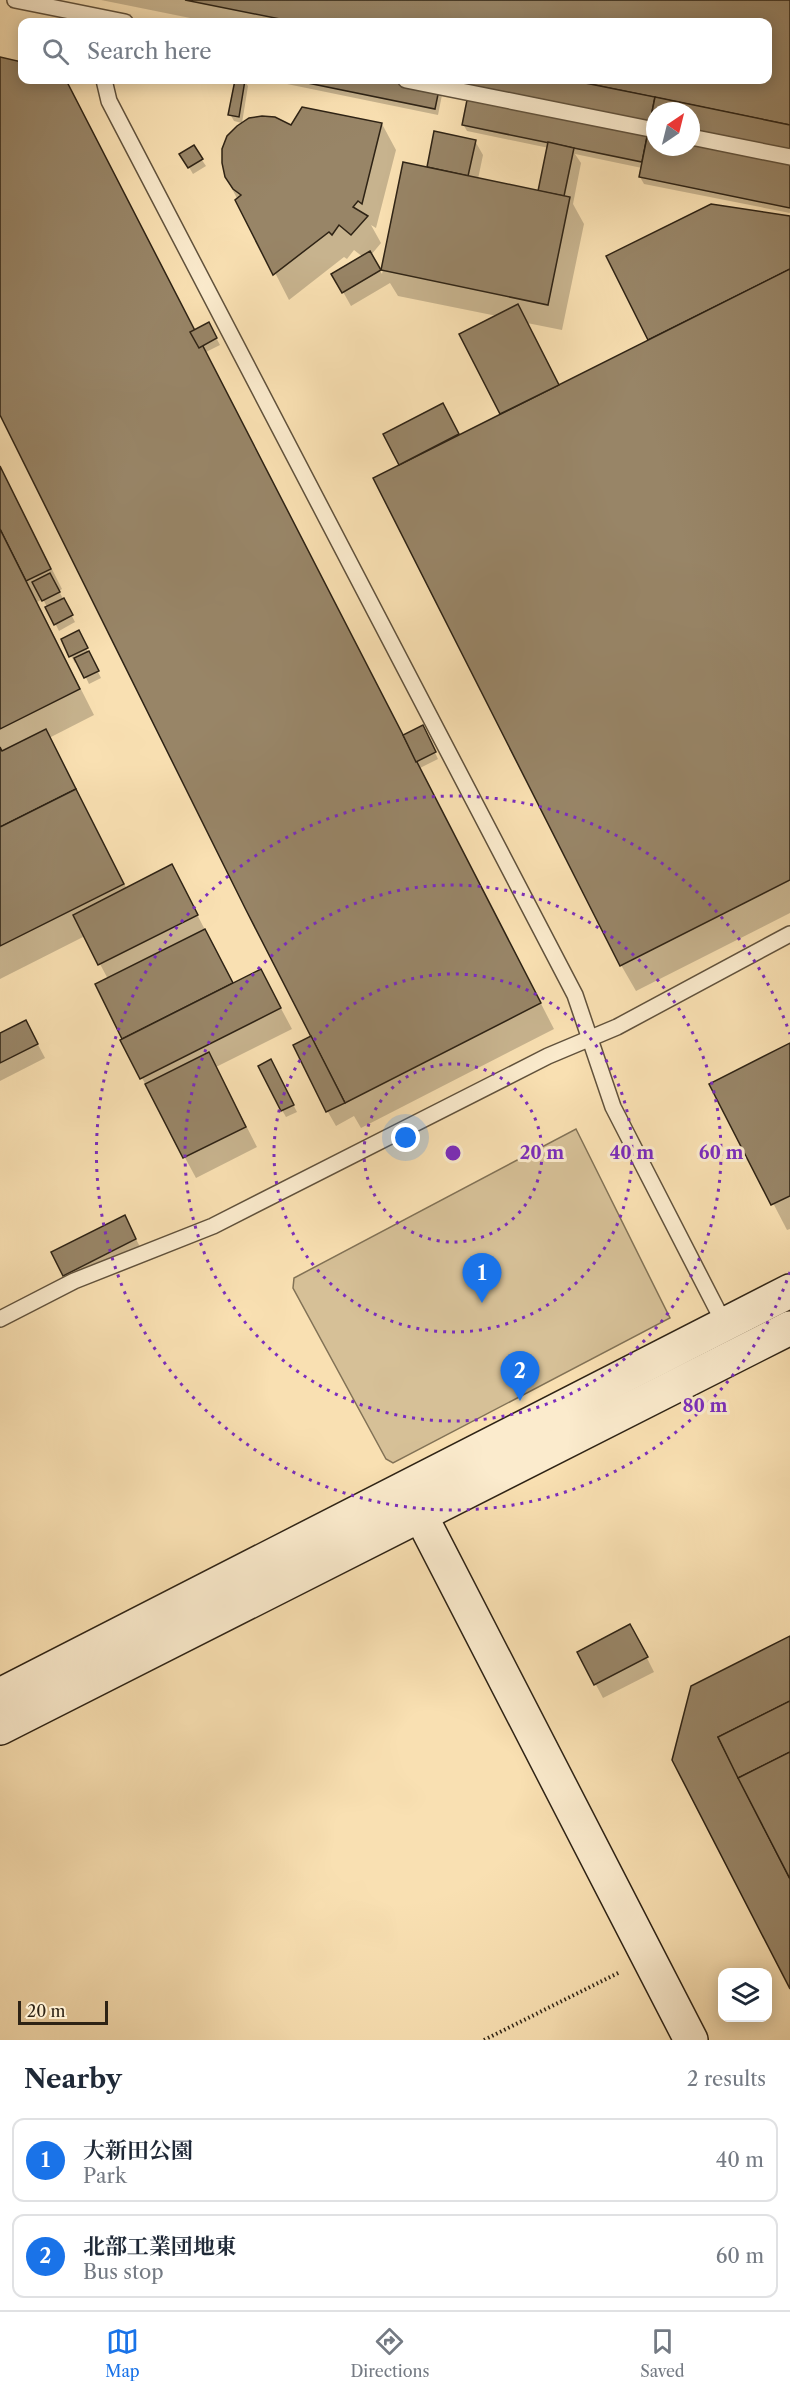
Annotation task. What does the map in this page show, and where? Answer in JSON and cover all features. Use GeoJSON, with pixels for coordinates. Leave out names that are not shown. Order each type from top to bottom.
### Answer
{"type":"FeatureCollection","features":[{"type":"Feature","properties":{"kind":"street"},"geometry":{"type":"LineString","coordinates":[[0,1728],[413,1501],[725,1324],[790,1291]]}},
{"type":"Feature","properties":{"kind":"street"},"geometry":{"type":"LineString","coordinates":[[0,1695],[413,1501],[790,1328]]}},
{"type":"Feature","properties":{"kind":"street"},"geometry":{"type":"LineString","coordinates":[[413,1501],[691,2040]]}},
{"type":"Feature","properties":{"kind":"lane"},"geometry":{"type":"LineString","coordinates":[[15,0],[99,18]]}},
{"type":"Feature","properties":{"kind":"lane"},"geometry":{"type":"LineString","coordinates":[[105,84],[109,101],[575,995],[588,1040],[613,1107],[725,1324],[742,1352]]}},
{"type":"Feature","properties":{"kind":"lane"},"geometry":{"type":"LineString","coordinates":[[426,84],[646,128]]}},
{"type":"Feature","properties":{"kind":"lane"},"geometry":{"type":"LineString","coordinates":[[700,139],[790,157]]}},
{"type":"Feature","properties":{"kind":"lane"},"geometry":{"type":"LineString","coordinates":[[0,1319],[74,1281],[213,1226],[548,1056],[617,1027],[790,934]]}},
{"type":"Feature","properties":{"kind":"path"},"geometry":{"type":"LineString","coordinates":[[484,2040],[648,1958]]}},
{"type":"Feature","properties":{"kind":"shaded area"},"geometry":{"type":"Polygon","coordinates":[[[576,1129],[670,1318],[393,1463],[386,1459],[293,1288],[294,1278],[576,1129]]]}},
{"type":"Feature","properties":{"kind":"building"},"geometry":{"type":"Polygon","coordinates":[[[185,0],[790,0],[790,125],[700,107],[700,102],[678,102],[590,84],[772,84],[772,18],[275,18],[185,0]]]}},
{"type":"Feature","properties":{"kind":"building"},"geometry":{"type":"Polygon","coordinates":[[[0,57],[18,61],[18,84],[68,84],[541,1003],[345,1103],[246,910],[0,415],[0,57]]]}},
{"type":"Feature","properties":{"kind":"building"},"geometry":{"type":"Polygon","coordinates":[[[234,84],[244,84],[239,117],[228,115],[234,84]]]}},
{"type":"Feature","properties":{"kind":"building"},"geometry":{"type":"Polygon","coordinates":[[[313,84],[440,84],[435,109],[313,84]]]}},
{"type":"Feature","properties":{"kind":"building"},"geometry":{"type":"Polygon","coordinates":[[[470,84],[590,84],[655,97],[654,102],[646,102],[646,142],[642,162],[462,125],[470,84]]]}},
{"type":"Feature","properties":{"kind":"building"},"geometry":{"type":"Polygon","coordinates":[[[655,97],[679,102],[654,102],[655,97]]]}},
{"type":"Feature","properties":{"kind":"building"},"geometry":{"type":"Polygon","coordinates":[[[700,106],[790,125],[790,208],[639,177],[646,142],[646,156],[700,156],[700,106]]]}},
{"type":"Feature","properties":{"kind":"building"},"geometry":{"type":"Polygon","coordinates":[[[302,107],[382,123],[362,204],[358,201],[353,207],[368,216],[351,235],[339,225],[332,235],[329,232],[273,275],[235,200],[241,195],[233,189],[225,177],[222,149],[227,136],[249,118],[275,117],[291,125],[302,107]]]}},
{"type":"Feature","properties":{"kind":"building"},"geometry":{"type":"Polygon","coordinates":[[[434,131],[476,140],[468,176],[427,167],[434,131]]]}},
{"type":"Feature","properties":{"kind":"building"},"geometry":{"type":"Polygon","coordinates":[[[548,142],[574,148],[564,196],[538,191],[548,142]]]}},
{"type":"Feature","properties":{"kind":"building"},"geometry":{"type":"Polygon","coordinates":[[[194,145],[203,159],[188,168],[179,154],[194,145]]]}},
{"type":"Feature","properties":{"kind":"building"},"geometry":{"type":"Polygon","coordinates":[[[403,162],[570,197],[548,305],[381,270],[403,162]]]}},
{"type":"Feature","properties":{"kind":"building"},"geometry":{"type":"Polygon","coordinates":[[[711,204],[790,216],[790,269],[648,340],[606,256],[711,204]]]}},
{"type":"Feature","properties":{"kind":"building"},"geometry":{"type":"Polygon","coordinates":[[[370,251],[381,270],[342,293],[331,274],[370,251]]]}},
{"type":"Feature","properties":{"kind":"building"},"geometry":{"type":"Polygon","coordinates":[[[790,269],[790,880],[620,966],[373,478],[790,269]]]}},
{"type":"Feature","properties":{"kind":"building"},"geometry":{"type":"Polygon","coordinates":[[[518,304],[559,385],[500,414],[459,334],[518,304]]]}},
{"type":"Feature","properties":{"kind":"building"},"geometry":{"type":"Polygon","coordinates":[[[209,322],[217,338],[199,348],[190,332],[209,322]]]}},
{"type":"Feature","properties":{"kind":"building"},"geometry":{"type":"Polygon","coordinates":[[[443,403],[459,434],[399,465],[383,434],[443,403]]]}},
{"type":"Feature","properties":{"kind":"building"},"geometry":{"type":"Polygon","coordinates":[[[0,466],[51,569],[26,581],[0,529],[0,466]]]}},
{"type":"Feature","properties":{"kind":"building"},"geometry":{"type":"Polygon","coordinates":[[[0,529],[80,689],[0,729],[0,529]]]}},
{"type":"Feature","properties":{"kind":"building"},"geometry":{"type":"Polygon","coordinates":[[[50,573],[60,592],[42,601],[32,582],[50,573]]]}},
{"type":"Feature","properties":{"kind":"building"},"geometry":{"type":"Polygon","coordinates":[[[64,598],[73,615],[54,625],[45,607],[64,598]]]}},
{"type":"Feature","properties":{"kind":"building"},"geometry":{"type":"Polygon","coordinates":[[[79,630],[88,648],[69,657],[61,639],[79,630]]]}},
{"type":"Feature","properties":{"kind":"building"},"geometry":{"type":"Polygon","coordinates":[[[89,651],[99,671],[84,678],[74,658],[89,651]]]}},
{"type":"Feature","properties":{"kind":"building"},"geometry":{"type":"Polygon","coordinates":[[[423,725],[436,752],[416,762],[403,735],[423,725]]]}},
{"type":"Feature","properties":{"kind":"building"},"geometry":{"type":"Polygon","coordinates":[[[46,729],[76,789],[0,827],[0,747],[2,751],[46,729]]]}},
{"type":"Feature","properties":{"kind":"building"},"geometry":{"type":"Polygon","coordinates":[[[76,789],[124,884],[0,946],[0,827],[76,789]]]}},
{"type":"Feature","properties":{"kind":"building"},"geometry":{"type":"Polygon","coordinates":[[[172,864],[198,915],[98,965],[73,915],[172,864]]]}},
{"type":"Feature","properties":{"kind":"building"},"geometry":{"type":"Polygon","coordinates":[[[205,929],[233,983],[122,1039],[95,984],[205,929]]]}},
{"type":"Feature","properties":{"kind":"building"},"geometry":{"type":"Polygon","coordinates":[[[261,969],[281,1008],[140,1079],[120,1040],[261,969]]]}},
{"type":"Feature","properties":{"kind":"building"},"geometry":{"type":"Polygon","coordinates":[[[26,1020],[38,1044],[0,1063],[0,1033],[26,1020]]]}},
{"type":"Feature","properties":{"kind":"building"},"geometry":{"type":"Polygon","coordinates":[[[311,1036],[345,1103],[326,1112],[293,1045],[311,1036]]]}},
{"type":"Feature","properties":{"kind":"building"},"geometry":{"type":"Polygon","coordinates":[[[790,1043],[790,1196],[771,1205],[709,1084],[790,1043]]]}},
{"type":"Feature","properties":{"kind":"building"},"geometry":{"type":"Polygon","coordinates":[[[209,1052],[246,1127],[183,1158],[145,1084],[209,1052]]]}},
{"type":"Feature","properties":{"kind":"building"},"geometry":{"type":"Polygon","coordinates":[[[271,1059],[294,1105],[281,1111],[258,1066],[271,1059]]]}},
{"type":"Feature","properties":{"kind":"building"},"geometry":{"type":"Polygon","coordinates":[[[125,1215],[136,1239],[63,1276],[51,1252],[125,1215]]]}},
{"type":"Feature","properties":{"kind":"building"},"geometry":{"type":"Polygon","coordinates":[[[630,1624],[648,1657],[594,1685],[577,1652],[630,1624]]]}},
{"type":"Feature","properties":{"kind":"building"},"geometry":{"type":"Polygon","coordinates":[[[790,1636],[790,1701],[718,1737],[790,1879],[790,1989],[672,1760],[691,1686],[790,1636]]]}},
{"type":"Feature","properties":{"kind":"building"},"geometry":{"type":"Polygon","coordinates":[[[790,1701],[790,1752],[738,1778],[718,1737],[790,1701]]]}},
{"type":"Feature","properties":{"kind":"building"},"geometry":{"type":"Polygon","coordinates":[[[790,1752],[790,1879],[738,1778],[790,1752]]]}},
{"type":"Feature","properties":{"kind":"place","name":"大新田公園"},"geometry":{"type":"Point","coordinates":[482,1303]}},
{"type":"Feature","properties":{"kind":"place","name":"北部工業団地東"},"geometry":{"type":"Point","coordinates":[520,1401]}}]}
